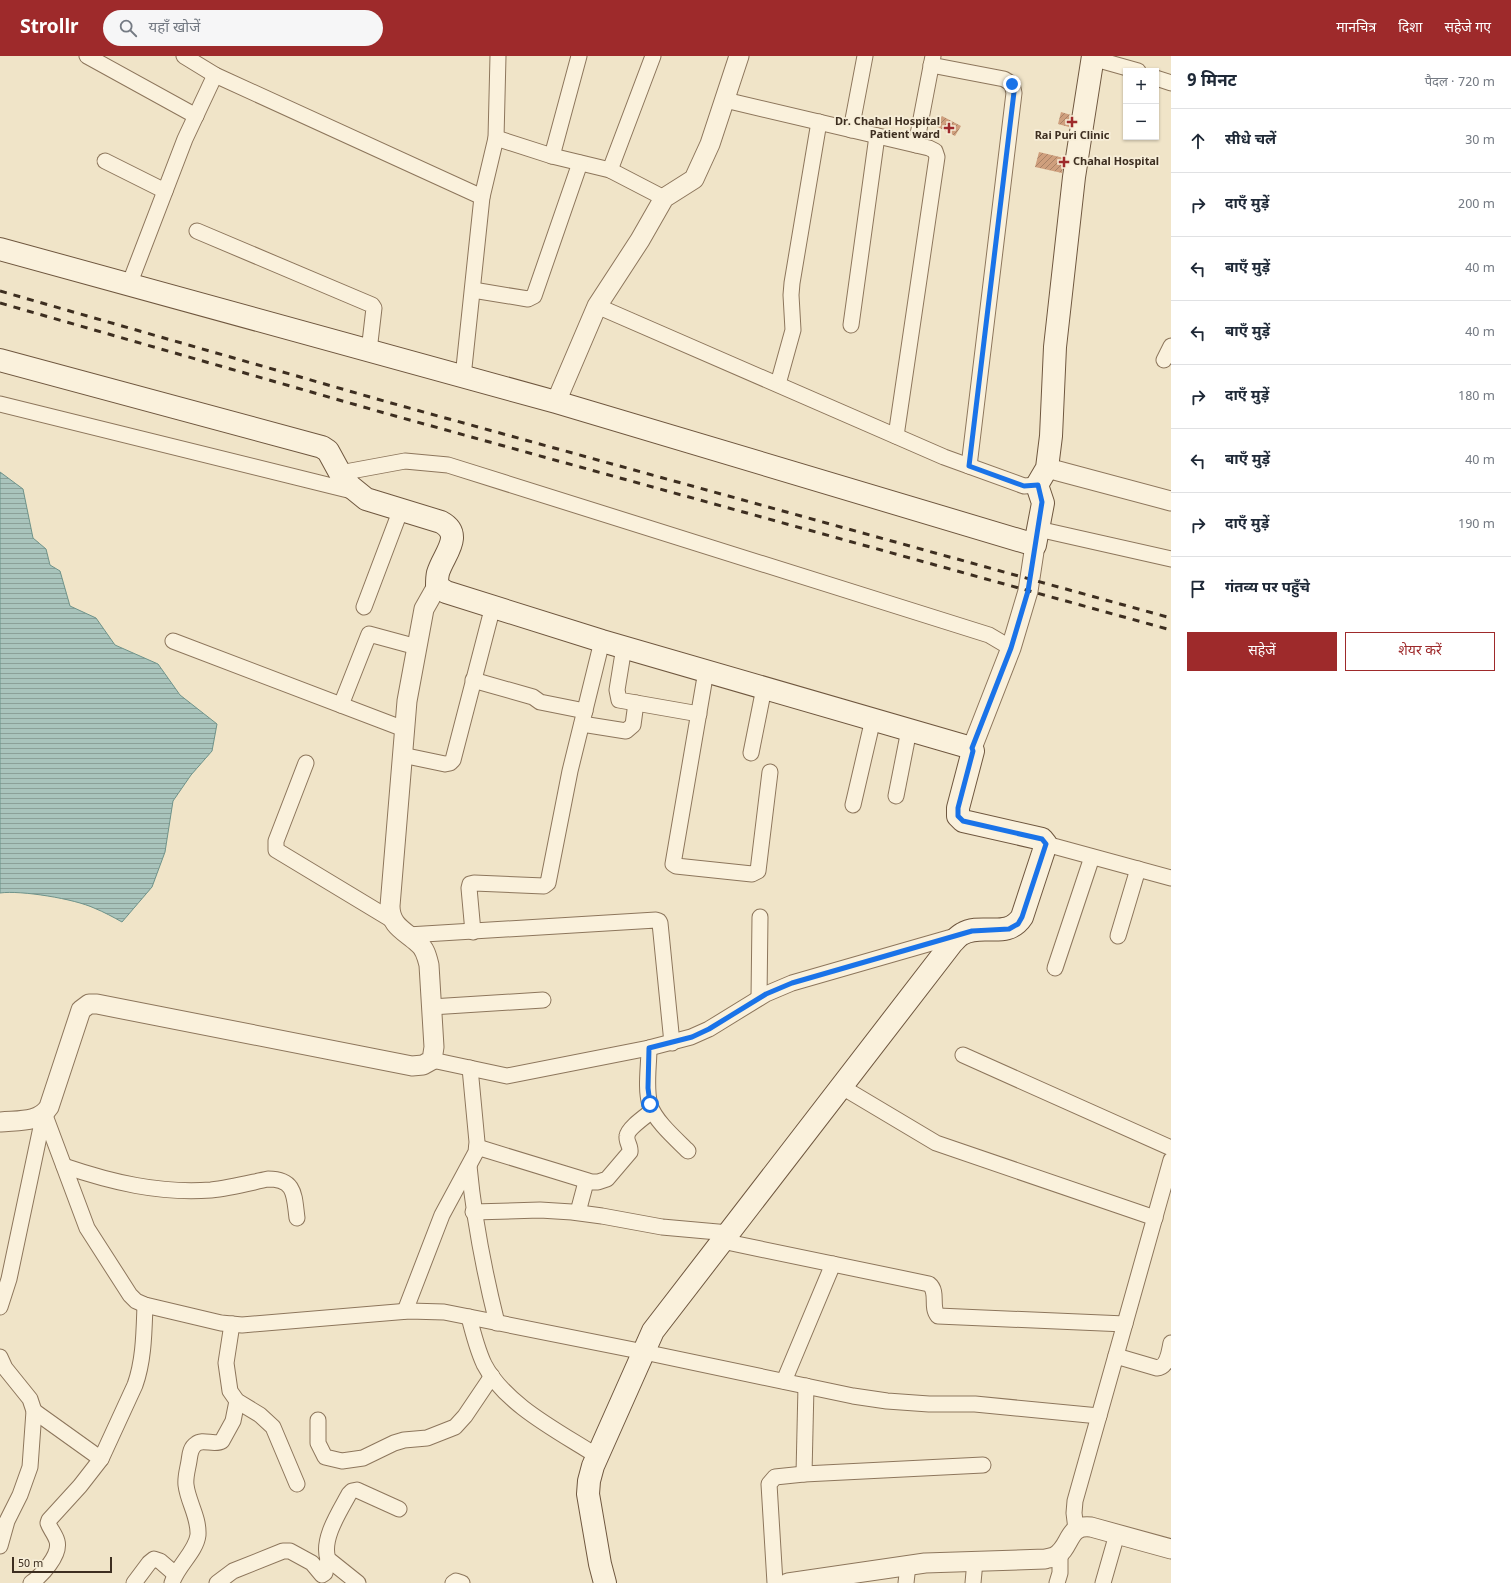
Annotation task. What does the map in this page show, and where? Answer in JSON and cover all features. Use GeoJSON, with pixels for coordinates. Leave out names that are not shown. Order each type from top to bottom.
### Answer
{"type":"FeatureCollection","features":[{"type":"Feature","properties":{"kind":"main road"},"geometry":{"type":"LineString","coordinates":[[0,249],[463,376],[1037,537],[1042,502],[1042,476],[1051,436],[1054,347],[1074,177],[1093,57]]}},
{"type":"Feature","properties":{"kind":"main road"},"geometry":{"type":"LineString","coordinates":[[0,360],[322,447],[328,451],[340,473],[356,492],[366,499],[441,522],[449,526],[452,532],[452,540],[437,574],[437,586],[446,592],[602,641],[972,748],[973,751],[958,808],[958,816],[963,821],[1042,839],[1046,844],[1022,917],[1018,924],[1009,929],[972,931],[962,934],[952,943],[653,1331],[597,1456],[589,1481],[588,1494],[600,1564],[605,1583]]}},
{"type":"Feature","properties":{"kind":"street"},"geometry":{"type":"LineString","coordinates":[[87,56],[196,116]]}},
{"type":"Feature","properties":{"kind":"street"},"geometry":{"type":"LineString","coordinates":[[184,56],[215,75],[482,197]]}},
{"type":"Feature","properties":{"kind":"street"},"geometry":{"type":"LineString","coordinates":[[463,376],[482,197],[496,138],[498,56]]}},
{"type":"Feature","properties":{"kind":"street"},"geometry":{"type":"LineString","coordinates":[[552,156],[579,56]]}},
{"type":"Feature","properties":{"kind":"street"},"geometry":{"type":"LineString","coordinates":[[610,170],[653,56]]}},
{"type":"Feature","properties":{"kind":"street"},"geometry":{"type":"LineString","coordinates":[[556,402],[597,306],[640,240],[664,198],[694,179],[710,144],[739,56]]}},
{"type":"Feature","properties":{"kind":"street"},"geometry":{"type":"LineString","coordinates":[[850,130],[865,56]]}},
{"type":"Feature","properties":{"kind":"street"},"geometry":{"type":"LineString","coordinates":[[1093,57],[1128,68]]}},
{"type":"Feature","properties":{"kind":"street"},"geometry":{"type":"LineString","coordinates":[[916,145],[932,61],[1004,79],[1012,84],[1014,92],[969,466]]}},
{"type":"Feature","properties":{"kind":"street"},"geometry":{"type":"LineString","coordinates":[[129,285],[165,191],[196,116],[215,75]]}},
{"type":"Feature","properties":{"kind":"street"},"geometry":{"type":"LineString","coordinates":[[1159,79],[1171,83]]}},
{"type":"Feature","properties":{"kind":"street"},"geometry":{"type":"LineString","coordinates":[[725,100],[916,145],[935,151],[937,157],[896,436]]}},
{"type":"Feature","properties":{"kind":"street"},"geometry":{"type":"LineString","coordinates":[[778,384],[793,330],[791,295],[792,284],[819,122]]}},
{"type":"Feature","properties":{"kind":"street"},"geometry":{"type":"LineString","coordinates":[[851,325],[877,136]]}},
{"type":"Feature","properties":{"kind":"street"},"geometry":{"type":"LineString","coordinates":[[496,138],[552,156],[610,170],[664,198]]}},
{"type":"Feature","properties":{"kind":"street"},"geometry":{"type":"LineString","coordinates":[[105,161],[165,191]]}},
{"type":"Feature","properties":{"kind":"street"},"geometry":{"type":"LineString","coordinates":[[473,290],[528,299],[534,296],[580,163]]}},
{"type":"Feature","properties":{"kind":"street"},"geometry":{"type":"LineString","coordinates":[[197,231],[372,305],[374,310],[369,351]]}},
{"type":"Feature","properties":{"kind":"street"},"geometry":{"type":"LineString","coordinates":[[597,306],[944,457],[1024,486],[1042,476],[1171,501]]}},
{"type":"Feature","properties":{"kind":"street"},"geometry":{"type":"LineString","coordinates":[[1164,360],[1171,346]]}},
{"type":"Feature","properties":{"kind":"street"},"geometry":{"type":"LineString","coordinates":[[0,404],[356,492]]}},
{"type":"Feature","properties":{"kind":"street"},"geometry":{"type":"LineString","coordinates":[[340,473],[405,461],[448,465],[989,636],[1011,648]]}},
{"type":"Feature","properties":{"kind":"street"},"geometry":{"type":"LineString","coordinates":[[364,607],[401,509]]}},
{"type":"Feature","properties":{"kind":"street"},"geometry":{"type":"LineString","coordinates":[[972,748],[1011,648],[1028,591],[1037,537],[1171,559]]}},
{"type":"Feature","properties":{"kind":"street"},"geometry":{"type":"LineString","coordinates":[[392,920],[390,906],[406,701],[424,609],[437,586]]}},
{"type":"Feature","properties":{"kind":"street"},"geometry":{"type":"LineString","coordinates":[[402,755],[445,764],[451,762],[492,606]]}},
{"type":"Feature","properties":{"kind":"street"},"geometry":{"type":"LineString","coordinates":[[340,705],[369,634],[417,647]]}},
{"type":"Feature","properties":{"kind":"street"},"geometry":{"type":"LineString","coordinates":[[173,641],[404,729]]}},
{"type":"Feature","properties":{"kind":"street"},"geometry":{"type":"LineString","coordinates":[[474,932],[469,888],[470,884],[547,885],[570,771],[602,641]]}},
{"type":"Feature","properties":{"kind":"street"},"geometry":{"type":"LineString","coordinates":[[624,647],[616,690],[619,700],[698,714]]}},
{"type":"Feature","properties":{"kind":"street"},"geometry":{"type":"LineString","coordinates":[[706,671],[673,864],[676,866],[752,874],[756,873],[758,871],[770,772]]}},
{"type":"Feature","properties":{"kind":"street"},"geometry":{"type":"LineString","coordinates":[[473,680],[533,697],[540,702],[626,731],[632,725],[636,703]]}},
{"type":"Feature","properties":{"kind":"street"},"geometry":{"type":"LineString","coordinates":[[751,753],[764,688]]}},
{"type":"Feature","properties":{"kind":"street"},"geometry":{"type":"LineString","coordinates":[[853,805],[873,719]]}},
{"type":"Feature","properties":{"kind":"street"},"geometry":{"type":"LineString","coordinates":[[896,796],[909,730]]}},
{"type":"Feature","properties":{"kind":"street"},"geometry":{"type":"LineString","coordinates":[[306,763],[276,841],[276,850],[392,920],[419,943],[427,957],[429,965],[434,1047],[432,1060]]}},
{"type":"Feature","properties":{"kind":"street"},"geometry":{"type":"LineString","coordinates":[[1046,844],[1171,878]]}},
{"type":"Feature","properties":{"kind":"street"},"geometry":{"type":"LineString","coordinates":[[1055,968],[1092,857]]}},
{"type":"Feature","properties":{"kind":"street"},"geometry":{"type":"LineString","coordinates":[[1118,936],[1138,869]]}},
{"type":"Feature","properties":{"kind":"street"},"geometry":{"type":"LineString","coordinates":[[759,998],[760,917]]}},
{"type":"Feature","properties":{"kind":"street"},"geometry":{"type":"LineString","coordinates":[[408,935],[659,921],[672,1043]]}},
{"type":"Feature","properties":{"kind":"street"},"geometry":{"type":"LineString","coordinates":[[0,1122],[38,1117],[49,1107],[81,1010],[89,1004],[97,1004],[412,1066],[423,1065],[432,1060],[498,1075],[516,1075],[649,1048],[692,1037],[709,1029],[759,998],[777,989],[806,978],[962,934]]}},
{"type":"Feature","properties":{"kind":"street"},"geometry":{"type":"LineString","coordinates":[[431,1007],[543,1000]]}},
{"type":"Feature","properties":{"kind":"street"},"geometry":{"type":"LineString","coordinates":[[649,1048],[648,1088],[652,1111],[688,1151]]}},
{"type":"Feature","properties":{"kind":"street"},"geometry":{"type":"LineString","coordinates":[[963,1055],[1171,1148]]}},
{"type":"Feature","properties":{"kind":"street"},"geometry":{"type":"LineString","coordinates":[[405,1311],[442,1215],[473,1160],[477,1147],[470,1068]]}},
{"type":"Feature","properties":{"kind":"street"},"geometry":{"type":"LineString","coordinates":[[842,1086],[942,1145],[1155,1218]]}},
{"type":"Feature","properties":{"kind":"street"},"geometry":{"type":"LineString","coordinates":[[477,1147],[594,1183],[602,1181],[610,1175],[630,1152],[627,1137],[629,1130],[652,1111]]}},
{"type":"Feature","properties":{"kind":"street"},"geometry":{"type":"LineString","coordinates":[[44,1113],[87,1228],[132,1299],[145,1305],[232,1324],[251,1325],[405,1311],[435,1312],[469,1317],[806,1386],[887,1401],[929,1404],[974,1404],[1099,1416]]}},
{"type":"Feature","properties":{"kind":"street"},"geometry":{"type":"LineString","coordinates":[[0,1307],[9,1279],[44,1113]]}},
{"type":"Feature","properties":{"kind":"street"},"geometry":{"type":"LineString","coordinates":[[1076,1529],[1074,1513],[1075,1501],[1171,1160]]}},
{"type":"Feature","properties":{"kind":"street"},"geometry":{"type":"LineString","coordinates":[[64,1166],[104,1179],[129,1185],[174,1190],[212,1190],[268,1179],[278,1179],[285,1182],[292,1188],[297,1218]]}},
{"type":"Feature","properties":{"kind":"street"},"geometry":{"type":"LineString","coordinates":[[469,1166],[473,1212],[488,1288],[497,1323]]}},
{"type":"Feature","properties":{"kind":"street"},"geometry":{"type":"LineString","coordinates":[[578,1212],[585,1184],[588,1181]]}},
{"type":"Feature","properties":{"kind":"street"},"geometry":{"type":"LineString","coordinates":[[473,1212],[540,1210],[578,1212],[726,1237],[833,1264],[929,1284],[934,1290],[935,1312],[938,1316],[1125,1324]]}},
{"type":"Feature","properties":{"kind":"street"},"geometry":{"type":"LineString","coordinates":[[784,1381],[833,1264]]}},
{"type":"Feature","properties":{"kind":"street"},"geometry":{"type":"LineString","coordinates":[[31,1583],[47,1569],[58,1546],[48,1523],[49,1520],[80,1486],[101,1458],[138,1379],[144,1335],[145,1305]]}},
{"type":"Feature","properties":{"kind":"street"},"geometry":{"type":"LineString","coordinates":[[469,1317],[484,1364],[492,1376],[528,1411],[597,1456]]}},
{"type":"Feature","properties":{"kind":"street"},"geometry":{"type":"LineString","coordinates":[[232,1324],[226,1363],[230,1391],[237,1401],[260,1415],[273,1427],[297,1484]]}},
{"type":"Feature","properties":{"kind":"street"},"geometry":{"type":"LineString","coordinates":[[1116,1356],[1160,1368],[1166,1363],[1171,1343]]}},
{"type":"Feature","properties":{"kind":"street"},"geometry":{"type":"LineString","coordinates":[[0,1357],[5,1368],[30,1399],[34,1411],[30,1467],[20,1495],[8,1521],[0,1546]]}},
{"type":"Feature","properties":{"kind":"street"},"geometry":{"type":"LineString","coordinates":[[318,1420],[318,1443],[326,1457],[342,1461],[363,1458],[394,1443],[404,1440],[427,1438],[455,1427],[465,1416],[492,1376]]}},
{"type":"Feature","properties":{"kind":"street"},"geometry":{"type":"LineString","coordinates":[[804,1474],[806,1386]]}},
{"type":"Feature","properties":{"kind":"street"},"geometry":{"type":"LineString","coordinates":[[134,1583],[149,1563],[154,1559],[160,1560],[173,1578],[195,1546],[198,1537],[196,1517],[186,1486],[191,1450],[199,1442],[218,1443],[222,1441],[233,1421],[237,1401]]}},
{"type":"Feature","properties":{"kind":"street"},"geometry":{"type":"LineString","coordinates":[[34,1411],[101,1458]]}},
{"type":"Feature","properties":{"kind":"street"},"geometry":{"type":"LineString","coordinates":[[982,1465],[804,1474],[775,1477],[769,1484],[787,1583],[907,1574],[925,1563],[1045,1559],[1054,1557],[1060,1553],[1076,1529],[1083,1526],[1171,1549]]}},
{"type":"Feature","properties":{"kind":"street"},"geometry":{"type":"LineString","coordinates":[[217,1583],[233,1571],[283,1551],[290,1551],[312,1563],[322,1575],[325,1573],[328,1559],[326,1548],[332,1527],[352,1491],[361,1491],[399,1509]]}},
{"type":"Feature","properties":{"kind":"street"},"geometry":{"type":"LineString","coordinates":[[1103,1583],[1117,1534]]}},
{"type":"Feature","properties":{"kind":"street"},"geometry":{"type":"LineString","coordinates":[[1057,1583],[1060,1573],[1060,1553]]}},
{"type":"Feature","properties":{"kind":"street"},"geometry":{"type":"LineString","coordinates":[[328,1559],[358,1583]]}},
{"type":"Feature","properties":{"kind":"street"},"geometry":{"type":"LineString","coordinates":[[973,1583],[975,1561]]}},
{"type":"Feature","properties":{"kind":"street"},"geometry":{"type":"LineString","coordinates":[[453,1583],[456,1581],[462,1583]]}},
{"type":"Feature","properties":{"kind":"water"},"geometry":{"type":"Polygon","coordinates":[[[0,472],[23,489],[33,538],[46,549],[50,565],[60,571],[70,606],[96,618],[115,645],[158,664],[180,695],[217,724],[212,751],[191,775],[173,801],[165,852],[152,887],[122,922],[98,910],[74,901],[34,894],[9,892],[0,893],[0,472]]]}},
{"type":"Feature","properties":{"kind":"building"},"geometry":{"type":"Polygon","coordinates":[[[1061,112],[1071,115],[1069,127],[1058,124],[1061,112]]]}},
{"type":"Feature","properties":{"kind":"building"},"geometry":{"type":"Polygon","coordinates":[[[942,116],[961,126],[955,136],[936,126],[942,116]]]}},
{"type":"Feature","properties":{"kind":"building"},"geometry":{"type":"Polygon","coordinates":[[[1039,152],[1064,158],[1062,173],[1035,167],[1039,152]]]}},
{"type":"Feature","properties":{"kind":"railway"},"geometry":{"type":"LineString","coordinates":[[0,291],[391,403],[1171,618]]}},
{"type":"Feature","properties":{"kind":"railway"},"geometry":{"type":"LineString","coordinates":[[0,303],[388,414],[1171,630]]}},
{"type":"Feature","properties":{"kind":"place","name":"Rai Puri Clinic"},"geometry":{"type":"Point","coordinates":[1072,122]}},
{"type":"Feature","properties":{"kind":"place","name":"Dr. Chahal Hospital Patient ward"},"geometry":{"type":"Point","coordinates":[949,128]}},
{"type":"Feature","properties":{"kind":"place","name":"Chahal Hospital"},"geometry":{"type":"Point","coordinates":[1064,162]}},
{"type":"Feature","properties":{"kind":"route"},"geometry":{"type":"LineString","coordinates":[[650,1104],[648,1088],[649,1048],[692,1037],[709,1029],[766,994],[806,978],[972,931],[1009,929],[1018,924],[1022,917],[1046,844],[1042,839],[963,821],[958,816],[958,808],[973,751],[972,748],[1011,648],[1028,591],[1042,502],[1038,485],[1024,486],[969,466],[1014,92],[1012,84]]}}]}
